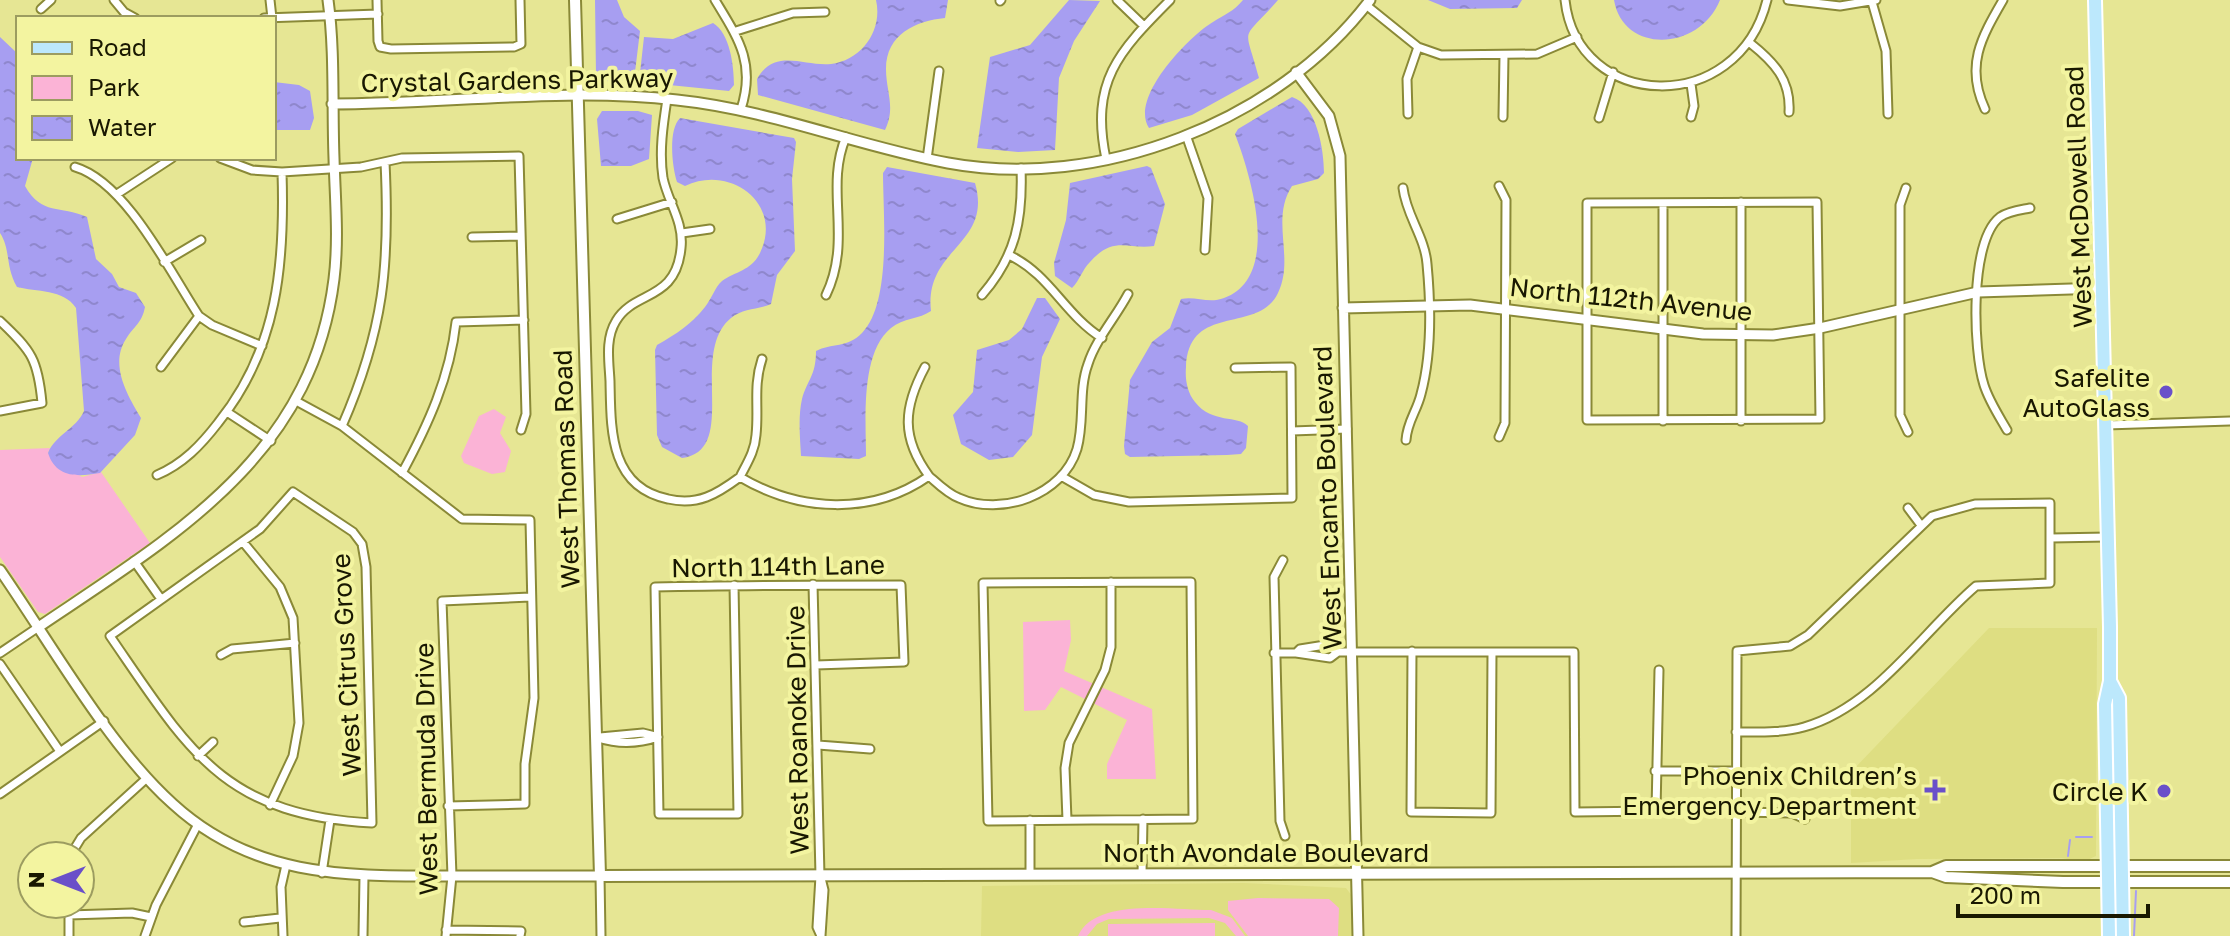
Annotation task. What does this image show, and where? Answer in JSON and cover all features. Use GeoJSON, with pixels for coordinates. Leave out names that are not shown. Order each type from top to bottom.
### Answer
{"type":"FeatureCollection","features":[{"type":"Feature","properties":{"kind":"main road","name":"West Thomas Road"},"geometry":{"type":"LineString","coordinates":[[575,0],[600,876]]}},
{"type":"Feature","properties":{"kind":"main road","name":"West McDowell Road"},"geometry":{"type":"LineString","coordinates":[[2095,0],[2108,537],[2110,681],[2105,704],[2109,936]]}},
{"type":"Feature","properties":{"kind":"main road","name":"West McDowell Road"},"geometry":{"type":"LineString","coordinates":[[2110,681],[2119,698],[2123,936]]}},
{"type":"Feature","properties":{"kind":"main road","name":"North Avondale Boulevard"},"geometry":{"type":"LineString","coordinates":[[1932,872],[1946,866],[2230,866]]}},
{"type":"Feature","properties":{"kind":"main road","name":"North Avondale Boulevard"},"geometry":{"type":"LineString","coordinates":[[600,876],[1736,870],[1932,872],[1946,877],[2108,882],[2230,882]]}},
{"type":"Feature","properties":{"kind":"street"},"geometry":{"type":"LineString","coordinates":[[41,9],[51,0]]}},
{"type":"Feature","properties":{"kind":"street"},"geometry":{"type":"LineString","coordinates":[[114,0],[131,16]]}},
{"type":"Feature","properties":{"kind":"street"},"geometry":{"type":"LineString","coordinates":[[0,653],[216,502],[271,441],[296,401],[318,347],[333,286],[334,170],[328,0]]}},
{"type":"Feature","properties":{"kind":"street"},"geometry":{"type":"LineString","coordinates":[[377,0],[380,47],[514,47],[521,44],[520,0]]}},
{"type":"Feature","properties":{"kind":"street"},"geometry":{"type":"LineString","coordinates":[[715,0],[736,31],[747,76],[741,109]]}},
{"type":"Feature","properties":{"kind":"street"},"geometry":{"type":"LineString","coordinates":[[1117,0],[1144,26]]}},
{"type":"Feature","properties":{"kind":"street"},"geometry":{"type":"LineString","coordinates":[[1106,159],[1099,114],[1102,94],[1117,56],[1170,0]]}},
{"type":"Feature","properties":{"kind":"street"},"geometry":{"type":"LineString","coordinates":[[1565,0],[1577,37],[1613,72],[1646,85],[1691,84],[1717,73],[1750,43],[1762,21],[1767,0]]}},
{"type":"Feature","properties":{"kind":"street"},"geometry":{"type":"LineString","coordinates":[[1788,0],[1840,6],[1874,1],[1886,51],[1888,114]]}},
{"type":"Feature","properties":{"kind":"street"},"geometry":{"type":"LineString","coordinates":[[1985,109],[1977,92],[1975,60],[1981,36],[2003,0]]}},
{"type":"Feature","properties":{"kind":"street"},"geometry":{"type":"LineString","coordinates":[[1368,3],[1418,47],[1441,55],[1546,52],[1577,37]]}},
{"type":"Feature","properties":{"kind":"street","name":"Crystal Gardens Parkway"},"geometry":{"type":"LineString","coordinates":[[332,104],[667,99],[741,109],[952,164],[1021,168],[1106,159],[1186,135],[1235,112],[1296,72],[1368,3]]}},
{"type":"Feature","properties":{"kind":"street"},"geometry":{"type":"LineString","coordinates":[[736,31],[793,13],[825,12]]}},
{"type":"Feature","properties":{"kind":"street"},"geometry":{"type":"LineString","coordinates":[[276,18],[378,14]]}},
{"type":"Feature","properties":{"kind":"street"},"geometry":{"type":"LineString","coordinates":[[1750,43],[1780,70],[1790,96],[1789,112]]}},
{"type":"Feature","properties":{"kind":"street"},"geometry":{"type":"LineString","coordinates":[[1408,114],[1407,79],[1418,47]]}},
{"type":"Feature","properties":{"kind":"street"},"geometry":{"type":"LineString","coordinates":[[1503,117],[1504,55]]}},
{"type":"Feature","properties":{"kind":"street"},"geometry":{"type":"LineString","coordinates":[[927,159],[939,71]]}},
{"type":"Feature","properties":{"kind":"street","name":"West Encanto Boulevard"},"geometry":{"type":"LineString","coordinates":[[1296,72],[1329,116],[1339,144],[1358,936]]}},
{"type":"Feature","properties":{"kind":"street"},"geometry":{"type":"LineString","coordinates":[[1599,118],[1613,72]]}},
{"type":"Feature","properties":{"kind":"street"},"geometry":{"type":"LineString","coordinates":[[1691,84],[1694,106],[1691,117]]}},
{"type":"Feature","properties":{"kind":"street"},"geometry":{"type":"LineString","coordinates":[[667,99],[662,151],[664,179],[682,233],[676,268],[666,286],[622,314],[609,342],[612,440],[626,474],[640,488],[657,497],[695,501],[717,495],[740,477],[753,451],[756,434],[755,381],[762,359]]}},
{"type":"Feature","properties":{"kind":"street"},"geometry":{"type":"LineString","coordinates":[[1186,135],[1208,198],[1209,226],[1205,250]]}},
{"type":"Feature","properties":{"kind":"street"},"geometry":{"type":"LineString","coordinates":[[826,295],[840,256],[837,177],[846,137]]}},
{"type":"Feature","properties":{"kind":"street"},"geometry":{"type":"LineString","coordinates":[[225,160],[252,170],[282,172],[334,170],[402,158],[519,156],[526,414],[521,430]]}},
{"type":"Feature","properties":{"kind":"street"},"geometry":{"type":"LineString","coordinates":[[117,194],[169,160]]}},
{"type":"Feature","properties":{"kind":"street"},"geometry":{"type":"LineString","coordinates":[[342,426],[361,380],[381,311],[388,257],[385,162]]}},
{"type":"Feature","properties":{"kind":"street"},"geometry":{"type":"LineString","coordinates":[[75,167],[87,170],[117,194],[199,316],[212,325],[262,346]]}},
{"type":"Feature","properties":{"kind":"street"},"geometry":{"type":"LineString","coordinates":[[982,295],[1011,256],[1020,222],[1021,168]]}},
{"type":"Feature","properties":{"kind":"street"},"geometry":{"type":"LineString","coordinates":[[157,475],[171,469],[201,444],[248,380],[273,317],[282,260],[282,172]]}},
{"type":"Feature","properties":{"kind":"street"},"geometry":{"type":"LineString","coordinates":[[1499,186],[1506,200],[1505,423],[1499,437]]}},
{"type":"Feature","properties":{"kind":"street"},"geometry":{"type":"LineString","coordinates":[[1403,188],[1405,204],[1418,229],[1427,259],[1428,305],[1428,359],[1421,397],[1407,424],[1406,440]]}},
{"type":"Feature","properties":{"kind":"street"},"geometry":{"type":"LineString","coordinates":[[1906,188],[1900,205],[1900,415],[1908,432]]}},
{"type":"Feature","properties":{"kind":"street"},"geometry":{"type":"LineString","coordinates":[[617,219],[672,202]]}},
{"type":"Feature","properties":{"kind":"street"},"geometry":{"type":"LineString","coordinates":[[1741,202],[1741,421]]}},
{"type":"Feature","properties":{"kind":"street"},"geometry":{"type":"LineString","coordinates":[[1741,202],[1817,202],[1820,419],[1587,420],[1587,203],[1741,202]]}},
{"type":"Feature","properties":{"kind":"street"},"geometry":{"type":"LineString","coordinates":[[1663,203],[1663,421]]}},
{"type":"Feature","properties":{"kind":"street"},"geometry":{"type":"LineString","coordinates":[[2007,430],[1984,387],[1978,354],[1980,252],[1987,233],[2000,217],[2030,208]]}},
{"type":"Feature","properties":{"kind":"street"},"geometry":{"type":"LineString","coordinates":[[682,233],[710,229]]}},
{"type":"Feature","properties":{"kind":"street"},"geometry":{"type":"LineString","coordinates":[[472,237],[521,236]]}},
{"type":"Feature","properties":{"kind":"street"},"geometry":{"type":"LineString","coordinates":[[164,262],[201,240]]}},
{"type":"Feature","properties":{"kind":"street"},"geometry":{"type":"LineString","coordinates":[[1011,256],[1030,265],[1068,310],[1102,338]]}},
{"type":"Feature","properties":{"kind":"street","name":"North 112th Avenue"},"geometry":{"type":"LineString","coordinates":[[1343,308],[1428,305],[1506,308],[1663,329],[1741,335],[1820,328],[1978,292],[2102,288]]}},
{"type":"Feature","properties":{"kind":"street"},"geometry":{"type":"LineString","coordinates":[[925,367],[908,405],[911,445],[929,476],[960,499],[995,504],[1038,495],[1061,476],[1076,452],[1083,378],[1128,294]]}},
{"type":"Feature","properties":{"kind":"street"},"geometry":{"type":"LineString","coordinates":[[161,367],[199,316]]}},
{"type":"Feature","properties":{"kind":"street"},"geometry":{"type":"LineString","coordinates":[[402,473],[437,399],[453,349],[456,322],[524,320]]}},
{"type":"Feature","properties":{"kind":"street"},"geometry":{"type":"LineString","coordinates":[[0,321],[32,353],[38,366],[42,403],[0,411]]}},
{"type":"Feature","properties":{"kind":"street"},"geometry":{"type":"LineString","coordinates":[[1061,476],[1094,495],[1129,502],[1292,498],[1291,367],[1235,368]]}},
{"type":"Feature","properties":{"kind":"street"},"geometry":{"type":"LineString","coordinates":[[296,401],[342,426],[462,519],[530,520],[534,698],[525,764],[525,804],[448,806]]}},
{"type":"Feature","properties":{"kind":"street"},"geometry":{"type":"LineString","coordinates":[[227,412],[271,441]]}},
{"type":"Feature","properties":{"kind":"street"},"geometry":{"type":"LineString","coordinates":[[2106,425],[2230,421]]}},
{"type":"Feature","properties":{"kind":"street"},"geometry":{"type":"LineString","coordinates":[[1292,431],[1347,429]]}},
{"type":"Feature","properties":{"kind":"street"},"geometry":{"type":"LineString","coordinates":[[740,477],[765,492],[795,502],[849,504],[887,500],[929,476]]}},
{"type":"Feature","properties":{"kind":"street","name":"West Citrus Grove"},"geometry":{"type":"LineString","coordinates":[[243,542],[293,492],[353,532],[362,544],[366,567],[372,823],[330,820]]}},
{"type":"Feature","properties":{"kind":"street"},"geometry":{"type":"LineString","coordinates":[[1736,732],[1804,727],[1828,717],[1867,693],[1976,586],[2050,583],[2050,503],[1975,504],[1949,510],[1920,524],[1808,635],[1790,646],[1737,651],[1736,732],[1736,936]]}},
{"type":"Feature","properties":{"kind":"street"},"geometry":{"type":"LineString","coordinates":[[1908,508],[1920,524]]}},
{"type":"Feature","properties":{"kind":"street"},"geometry":{"type":"LineString","coordinates":[[2051,538],[2108,537]]}},
{"type":"Feature","properties":{"kind":"street"},"geometry":{"type":"LineString","coordinates":[[270,805],[296,743],[299,711],[293,618],[280,587],[243,542],[110,636],[173,727],[198,756],[218,773],[270,805],[330,820],[322,873]]}},
{"type":"Feature","properties":{"kind":"street"},"geometry":{"type":"LineString","coordinates":[[1283,560],[1274,577],[1274,653],[1280,821],[1285,836]]}},
{"type":"Feature","properties":{"kind":"street"},"geometry":{"type":"LineString","coordinates":[[134,561],[161,599]]}},
{"type":"Feature","properties":{"kind":"street"},"geometry":{"type":"LineString","coordinates":[[0,570],[147,778],[198,824],[243,849],[286,865],[322,873],[364,876],[600,876]]}},
{"type":"Feature","properties":{"kind":"street"},"geometry":{"type":"LineString","coordinates":[[280,587],[290,582]]}},
{"type":"Feature","properties":{"kind":"street"},"geometry":{"type":"LineString","coordinates":[[1067,820],[1065,768],[1069,743],[1105,670],[1111,647],[1111,582]]}},
{"type":"Feature","properties":{"kind":"street"},"geometry":{"type":"LineString","coordinates":[[1111,582],[1191,582],[1193,819],[988,821],[983,583],[1111,582]]}},
{"type":"Feature","properties":{"kind":"street","name":"West Roanoke Drive"},"geometry":{"type":"LineString","coordinates":[[813,584],[820,876],[824,890],[821,936]]}},
{"type":"Feature","properties":{"kind":"street"},"geometry":{"type":"LineString","coordinates":[[598,738],[632,742],[658,737],[659,814],[738,814],[734,585]]}},
{"type":"Feature","properties":{"kind":"street","name":"North 114th Lane"},"geometry":{"type":"LineString","coordinates":[[658,737],[655,587],[901,585],[904,662],[816,665]]}},
{"type":"Feature","properties":{"kind":"street","name":"West Bermuda Drive"},"geometry":{"type":"LineString","coordinates":[[446,933],[452,876],[442,601],[530,597]]}},
{"type":"Feature","properties":{"kind":"street"},"geometry":{"type":"LineString","coordinates":[[221,655],[232,649],[295,643]]}},
{"type":"Feature","properties":{"kind":"street"},"geometry":{"type":"LineString","coordinates":[[1316,653],[1325,645],[1338,652],[1574,652],[1575,812],[1656,811],[1659,670]]}},
{"type":"Feature","properties":{"kind":"street"},"geometry":{"type":"LineString","coordinates":[[1274,653],[1296,653],[1300,649],[1330,658],[1338,652]]}},
{"type":"Feature","properties":{"kind":"street"},"geometry":{"type":"LineString","coordinates":[[1412,651],[1411,812],[1491,813],[1492,652]]}},
{"type":"Feature","properties":{"kind":"street"},"geometry":{"type":"LineString","coordinates":[[0,664],[59,750]]}},
{"type":"Feature","properties":{"kind":"street"},"geometry":{"type":"LineString","coordinates":[[0,794],[104,721]]}},
{"type":"Feature","properties":{"kind":"street"},"geometry":{"type":"LineString","coordinates":[[198,756],[213,742]]}},
{"type":"Feature","properties":{"kind":"street"},"geometry":{"type":"LineString","coordinates":[[818,745],[870,749]]}},
{"type":"Feature","properties":{"kind":"street"},"geometry":{"type":"LineString","coordinates":[[1655,771],[1736,771]]}},
{"type":"Feature","properties":{"kind":"street"},"geometry":{"type":"LineString","coordinates":[[80,840],[147,778]]}},
{"type":"Feature","properties":{"kind":"street"},"geometry":{"type":"LineString","coordinates":[[1736,812],[1792,813],[1805,819]]}},
{"type":"Feature","properties":{"kind":"street"},"geometry":{"type":"LineString","coordinates":[[1142,874],[1143,819]]}},
{"type":"Feature","properties":{"kind":"street"},"geometry":{"type":"LineString","coordinates":[[1030,820],[1030,875]]}},
{"type":"Feature","properties":{"kind":"street"},"geometry":{"type":"LineString","coordinates":[[145,936],[151,917],[198,824]]}},
{"type":"Feature","properties":{"kind":"street"},"geometry":{"type":"LineString","coordinates":[[283,936],[281,887],[286,865]]}},
{"type":"Feature","properties":{"kind":"street"},"geometry":{"type":"LineString","coordinates":[[363,936],[364,876]]}},
{"type":"Feature","properties":{"kind":"street","name":"West Thomas Road"},"geometry":{"type":"LineString","coordinates":[[600,876],[601,936]]}},
{"type":"Feature","properties":{"kind":"street"},"geometry":{"type":"LineString","coordinates":[[96,914],[132,913],[151,917]]}},
{"type":"Feature","properties":{"kind":"street"},"geometry":{"type":"LineString","coordinates":[[244,922],[280,918]]}},
{"type":"Feature","properties":{"kind":"street"},"geometry":{"type":"LineString","coordinates":[[446,933],[520,934]]}},
{"type":"Feature","properties":{"kind":"shaded area"},"geometry":{"type":"Polygon","coordinates":[[[1989,628],[2097,628],[2096,856],[2083,862],[2062,858],[1917,859],[1851,863],[1851,772],[1989,628]]]}},
{"type":"Feature","properties":{"kind":"shaded area"},"geometry":{"type":"Polygon","coordinates":[[[1244,883],[1346,888],[1352,896],[1352,936],[981,936],[982,886],[1244,883]]]}},
{"type":"Feature","properties":{"kind":"green space"},"geometry":{"type":"Polygon","coordinates":[[[494,409],[506,417],[500,433],[511,451],[505,472],[492,474],[464,463],[461,456],[479,416],[494,409]]]}},
{"type":"Feature","properties":{"kind":"green space"},"geometry":{"type":"Polygon","coordinates":[[[50,448],[48,453],[82,477],[101,472],[150,543],[45,614],[38,612],[0,557],[0,450],[50,448]]]}},
{"type":"Feature","properties":{"kind":"green space"},"geometry":{"type":"Polygon","coordinates":[[[1070,620],[1071,640],[1064,671],[1152,709],[1156,779],[1107,779],[1107,764],[1127,720],[1061,687],[1045,710],[1024,711],[1023,622],[1070,620]]]}},
{"type":"Feature","properties":{"kind":"green space"},"geometry":{"type":"Polygon","coordinates":[[[1258,898],[1329,899],[1339,908],[1338,936],[1248,936],[1228,910],[1228,901],[1258,898]]]}},
{"type":"Feature","properties":{"kind":"green space"},"geometry":{"type":"Polygon","coordinates":[[[1137,908],[1211,910],[1232,918],[1245,936],[1236,936],[1225,923],[1209,918],[1109,919],[1097,924],[1087,936],[1078,936],[1087,924],[1101,915],[1118,911],[1137,908]]]}},
{"type":"Feature","properties":{"kind":"green space"},"geometry":{"type":"Polygon","coordinates":[[[1215,923],[1215,936],[1108,936],[1108,924],[1215,923]]]}},
{"type":"Feature","properties":{"kind":"water"},"geometry":{"type":"Polygon","coordinates":[[[595,0],[617,0],[624,17],[640,31],[635,72],[627,82],[599,81],[596,76],[595,0]]]}},
{"type":"Feature","properties":{"kind":"water"},"geometry":{"type":"Polygon","coordinates":[[[876,0],[948,0],[945,18],[914,26],[897,38],[891,47],[886,69],[890,114],[885,130],[758,95],[757,79],[772,64],[791,61],[831,64],[852,57],[861,50],[876,22],[876,0]]]}},
{"type":"Feature","properties":{"kind":"water"},"geometry":{"type":"Polygon","coordinates":[[[1069,0],[1100,1],[1074,41],[1059,78],[1055,150],[1018,152],[977,148],[990,57],[1030,45],[1069,0]]]}},
{"type":"Feature","properties":{"kind":"water"},"geometry":{"type":"Polygon","coordinates":[[[1243,0],[1278,0],[1249,34],[1259,78],[1192,115],[1149,128],[1145,115],[1147,101],[1164,69],[1190,40],[1243,0]]]}},
{"type":"Feature","properties":{"kind":"water"},"geometry":{"type":"Polygon","coordinates":[[[1428,0],[1522,0],[1517,8],[1450,9],[1428,0]]]}},
{"type":"Feature","properties":{"kind":"water"},"geometry":{"type":"Polygon","coordinates":[[[1614,0],[1720,0],[1710,17],[1696,30],[1662,40],[1631,30],[1620,18],[1614,0]]]}},
{"type":"Feature","properties":{"kind":"water"},"geometry":{"type":"Polygon","coordinates":[[[713,23],[723,34],[730,51],[734,85],[729,91],[639,82],[644,37],[673,39],[713,23]]]}},
{"type":"Feature","properties":{"kind":"water"},"geometry":{"type":"Polygon","coordinates":[[[0,37],[16,52],[16,160],[32,160],[25,186],[45,206],[87,217],[96,259],[112,274],[119,287],[136,293],[145,307],[140,321],[121,349],[119,359],[122,380],[141,418],[135,435],[100,473],[69,474],[56,467],[48,453],[55,441],[76,423],[84,411],[76,308],[57,294],[17,287],[0,233],[0,37]]]}},
{"type":"Feature","properties":{"kind":"water"},"geometry":{"type":"Polygon","coordinates":[[[276,82],[299,85],[310,91],[314,118],[310,130],[276,130],[276,82]]]}},
{"type":"Feature","properties":{"kind":"water"},"geometry":{"type":"Polygon","coordinates":[[[1292,97],[1308,109],[1313,118],[1323,153],[1324,173],[1318,179],[1292,186],[1286,199],[1282,226],[1283,280],[1278,293],[1268,306],[1256,313],[1211,326],[1199,334],[1190,347],[1186,367],[1188,390],[1202,409],[1248,426],[1246,448],[1241,454],[1130,457],[1125,454],[1124,446],[1130,380],[1152,342],[1170,328],[1181,299],[1224,298],[1242,287],[1252,269],[1257,248],[1254,199],[1235,134],[1238,129],[1292,97]]]}},
{"type":"Feature","properties":{"kind":"water"},"geometry":{"type":"Polygon","coordinates":[[[602,111],[638,111],[652,115],[649,159],[631,166],[601,166],[597,119],[602,111]]]}},
{"type":"Feature","properties":{"kind":"water"},"geometry":{"type":"Polygon","coordinates":[[[680,118],[794,138],[796,142],[792,179],[795,251],[777,275],[771,304],[736,315],[719,334],[713,354],[712,419],[708,438],[699,451],[682,458],[662,447],[657,435],[655,350],[657,345],[695,319],[722,281],[752,264],[760,253],[765,235],[765,218],[748,192],[734,184],[719,180],[685,186],[677,182],[672,139],[680,118]]]}},
{"type":"Feature","properties":{"kind":"water"},"geometry":{"type":"Polygon","coordinates":[[[1147,166],[1151,168],[1165,204],[1154,246],[1121,245],[1106,249],[1087,265],[1072,288],[1055,276],[1054,263],[1066,220],[1070,183],[1147,166]]]}},
{"type":"Feature","properties":{"kind":"water"},"geometry":{"type":"Polygon","coordinates":[[[887,167],[975,183],[978,204],[975,220],[937,273],[931,311],[891,328],[874,354],[867,388],[866,456],[859,459],[801,456],[801,406],[815,366],[816,351],[857,338],[872,319],[878,301],[884,257],[883,173],[887,167]]]}},
{"type":"Feature","properties":{"kind":"water"},"geometry":{"type":"Polygon","coordinates":[[[1037,298],[1045,298],[1060,319],[1042,357],[1032,435],[1013,457],[989,460],[961,444],[953,415],[973,392],[977,350],[1009,340],[1022,329],[1037,298]]]}},
{"type":"Feature","properties":{"kind":"waterway"},"geometry":{"type":"LineString","coordinates":[[2076,837],[2092,837]]}},
{"type":"Feature","properties":{"kind":"waterway"},"geometry":{"type":"LineString","coordinates":[[2068,856],[2070,840]]}},
{"type":"Feature","properties":{"kind":"waterway"},"geometry":{"type":"LineString","coordinates":[[2134,936],[2136,891]]}},
{"type":"Feature","properties":{"kind":"place","name":"Safelite AutoGlass"},"geometry":{"type":"Point","coordinates":[2166,392]}},
{"type":"Feature","properties":{"kind":"place","name":"Phoenix Children’s Emergency Department"},"geometry":{"type":"Point","coordinates":[1935,790]}},
{"type":"Feature","properties":{"kind":"place","name":"Circle K"},"geometry":{"type":"Point","coordinates":[2164,791]}}]}
